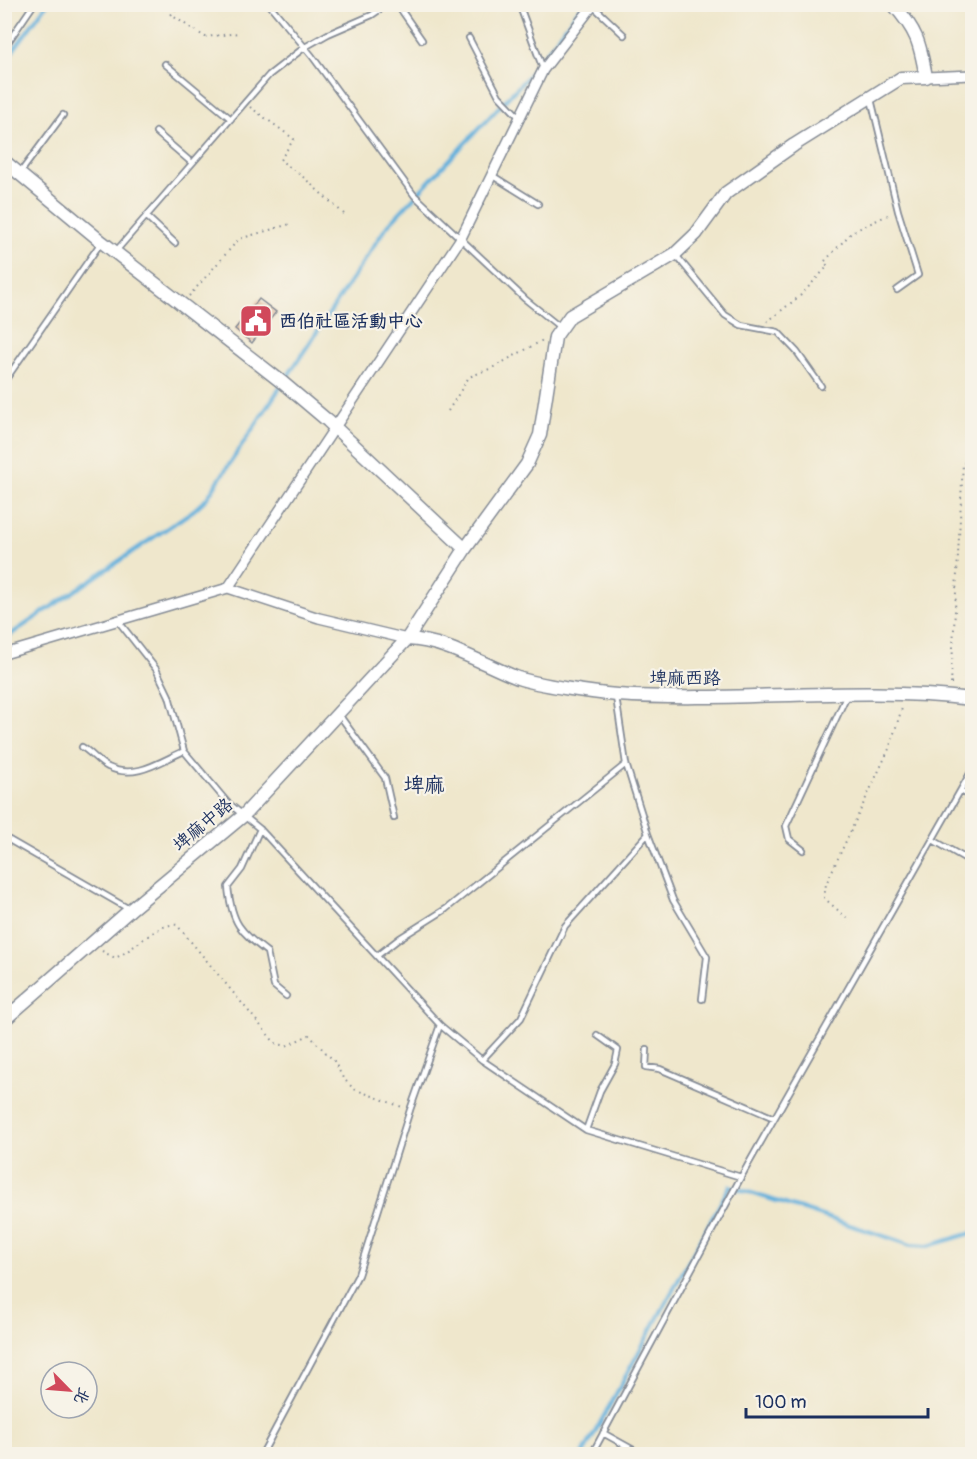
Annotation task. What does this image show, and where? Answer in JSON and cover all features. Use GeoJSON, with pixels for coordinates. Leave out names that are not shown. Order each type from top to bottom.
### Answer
{"type":"FeatureCollection","features":[{"type":"Feature","properties":{"kind":"street"},"geometry":{"type":"LineString","coordinates":[[893,4],[908,22],[921,44],[926,77]]}},
{"type":"Feature","properties":{"kind":"street"},"geometry":{"type":"LineString","coordinates":[[228,588],[460,238],[493,176],[543,70],[594,5]]}},
{"type":"Feature","properties":{"kind":"street"},"geometry":{"type":"LineString","coordinates":[[558,333],[570,316],[675,254],[696,234],[726,194],[794,145],[870,96],[901,78],[972,75]]}},
{"type":"Feature","properties":{"kind":"street"},"geometry":{"type":"LineString","coordinates":[[4,161],[102,242],[284,384],[465,549]]}},
{"type":"Feature","properties":{"kind":"street","name":"埤麻中路"},"geometry":{"type":"LineString","coordinates":[[4,1020],[130,910],[243,816],[407,639],[465,549],[528,464],[540,435],[558,333]]}},
{"type":"Feature","properties":{"kind":"street"},"geometry":{"type":"LineString","coordinates":[[6,651],[119,622],[228,588],[319,618],[407,639]]}},
{"type":"Feature","properties":{"kind":"street","name":"埤麻西路"},"geometry":{"type":"LineString","coordinates":[[407,639],[426,639],[521,679],[615,695],[703,697],[848,692],[972,699]]}},
{"type":"Feature","properties":{"kind":"lane"},"geometry":{"type":"LineString","coordinates":[[4,48],[34,4]]}},
{"type":"Feature","properties":{"kind":"lane"},"geometry":{"type":"LineString","coordinates":[[269,4],[305,47],[414,195],[558,333]]}},
{"type":"Feature","properties":{"kind":"lane"},"geometry":{"type":"LineString","coordinates":[[116,251],[243,102],[269,75],[305,47],[328,34],[372,15],[388,4]]}},
{"type":"Feature","properties":{"kind":"lane"},"geometry":{"type":"LineString","coordinates":[[397,4],[422,40]]}},
{"type":"Feature","properties":{"kind":"lane"},"geometry":{"type":"LineString","coordinates":[[519,4],[543,70]]}},
{"type":"Feature","properties":{"kind":"lane"},"geometry":{"type":"LineString","coordinates":[[594,5],[624,35]]}},
{"type":"Feature","properties":{"kind":"lane"},"geometry":{"type":"LineString","coordinates":[[469,38],[499,96],[520,118]]}},
{"type":"Feature","properties":{"kind":"lane"},"geometry":{"type":"LineString","coordinates":[[165,64],[231,118]]}},
{"type":"Feature","properties":{"kind":"lane"},"geometry":{"type":"LineString","coordinates":[[870,96],[898,211],[918,275],[897,291]]}},
{"type":"Feature","properties":{"kind":"lane"},"geometry":{"type":"LineString","coordinates":[[20,174],[63,115]]}},
{"type":"Feature","properties":{"kind":"lane"},"geometry":{"type":"LineString","coordinates":[[156,132],[192,163]]}},
{"type":"Feature","properties":{"kind":"lane"},"geometry":{"type":"LineString","coordinates":[[493,176],[537,204]]}},
{"type":"Feature","properties":{"kind":"lane"},"geometry":{"type":"LineString","coordinates":[[146,216],[175,243]]}},
{"type":"Feature","properties":{"kind":"lane"},"geometry":{"type":"LineString","coordinates":[[4,382],[102,242]]}},
{"type":"Feature","properties":{"kind":"lane"},"geometry":{"type":"LineString","coordinates":[[675,254],[725,315],[741,325],[778,333],[797,352],[821,386]]}},
{"type":"Feature","properties":{"kind":"lane"},"geometry":{"type":"LineString","coordinates":[[119,622],[156,669],[170,696],[184,751],[227,802],[260,830],[440,1024],[482,1060],[586,1130],[740,1180]]}},
{"type":"Feature","properties":{"kind":"lane"},"geometry":{"type":"LineString","coordinates":[[803,850],[789,839],[786,826],[848,692]]}},
{"type":"Feature","properties":{"kind":"lane"},"geometry":{"type":"LineString","coordinates":[[615,695],[626,764],[648,834],[673,900],[707,957],[702,999]]}},
{"type":"Feature","properties":{"kind":"lane"},"geometry":{"type":"LineString","coordinates":[[338,713],[385,778],[394,818]]}},
{"type":"Feature","properties":{"kind":"lane"},"geometry":{"type":"LineString","coordinates":[[82,747],[95,754],[106,766],[123,772],[136,772],[184,751]]}},
{"type":"Feature","properties":{"kind":"lane"},"geometry":{"type":"LineString","coordinates":[[378,956],[400,938],[446,909],[626,764]]}},
{"type":"Feature","properties":{"kind":"lane"},"geometry":{"type":"LineString","coordinates":[[592,1455],[732,1193],[972,770]]}},
{"type":"Feature","properties":{"kind":"lane"},"geometry":{"type":"LineString","coordinates":[[961,791],[972,797]]}},
{"type":"Feature","properties":{"kind":"lane"},"geometry":{"type":"LineString","coordinates":[[260,830],[243,869],[228,888],[230,901],[241,931],[267,952],[274,986],[286,996]]}},
{"type":"Feature","properties":{"kind":"lane"},"geometry":{"type":"LineString","coordinates":[[482,1060],[521,1018],[565,926],[648,834]]}},
{"type":"Feature","properties":{"kind":"lane"},"geometry":{"type":"LineString","coordinates":[[4,837],[130,910]]}},
{"type":"Feature","properties":{"kind":"lane"},"geometry":{"type":"LineString","coordinates":[[933,840],[968,860]]}},
{"type":"Feature","properties":{"kind":"lane"},"geometry":{"type":"LineString","coordinates":[[262,1455],[358,1275],[410,1110],[440,1024]]}},
{"type":"Feature","properties":{"kind":"lane"},"geometry":{"type":"LineString","coordinates":[[586,1130],[600,1091],[615,1064],[618,1050],[597,1035]]}},
{"type":"Feature","properties":{"kind":"lane"},"geometry":{"type":"LineString","coordinates":[[647,1049],[646,1067],[660,1069],[774,1118]]}},
{"type":"Feature","properties":{"kind":"lane"},"geometry":{"type":"LineString","coordinates":[[603,1433],[641,1455]]}},
{"type":"Feature","properties":{"kind":"path"},"geometry":{"type":"LineString","coordinates":[[179,4],[171,15],[205,38],[239,33]]}},
{"type":"Feature","properties":{"kind":"path"},"geometry":{"type":"LineString","coordinates":[[243,102],[294,139],[280,160],[303,177],[344,214]]}},
{"type":"Feature","properties":{"kind":"path"},"geometry":{"type":"LineString","coordinates":[[760,328],[801,295],[828,266],[824,262],[852,232],[898,211]]}},
{"type":"Feature","properties":{"kind":"path"},"geometry":{"type":"LineString","coordinates":[[182,303],[240,239],[290,224]]}},
{"type":"Feature","properties":{"kind":"path"},"geometry":{"type":"LineString","coordinates":[[448,411],[469,376],[492,368],[536,342],[558,333]]}},
{"type":"Feature","properties":{"kind":"path"},"geometry":{"type":"LineString","coordinates":[[950,696],[963,463],[972,461]]}},
{"type":"Feature","properties":{"kind":"path"},"geometry":{"type":"LineString","coordinates":[[847,918],[824,898],[826,884],[889,749],[906,696]]}},
{"type":"Feature","properties":{"kind":"path"},"geometry":{"type":"LineString","coordinates":[[91,944],[115,958],[162,928],[170,924],[177,926],[275,1043],[286,1046],[309,1035],[334,1061],[343,1078],[354,1089],[410,1110]]}},
{"type":"Feature","properties":{"kind":"building","name":"西伯社區活動中心"},"geometry":{"type":"Polygon","coordinates":[[[259,299],[276,312],[252,343],[235,329],[259,299]]]}},
{"type":"Feature","properties":{"kind":"waterway"},"geometry":{"type":"LineString","coordinates":[[4,11],[9,4]]}},
{"type":"Feature","properties":{"kind":"waterway"},"geometry":{"type":"LineString","coordinates":[[4,63],[47,4]]}},
{"type":"Feature","properties":{"kind":"waterway"},"geometry":{"type":"LineString","coordinates":[[4,639],[194,510],[207,498],[387,226],[531,73],[583,4]]}},
{"type":"Feature","properties":{"kind":"waterway"},"geometry":{"type":"LineString","coordinates":[[583,1454],[730,1186],[911,1245],[928,1246],[972,1233]]}},
{"type":"Feature","properties":{"kind":"place","name":"西伯社區活動中心"},"geometry":{"type":"Point","coordinates":[256,321]}},
{"type":"Feature","properties":{"kind":"district","name":"埤麻"},"geometry":{"type":"Point","coordinates":[424,785]}}]}
